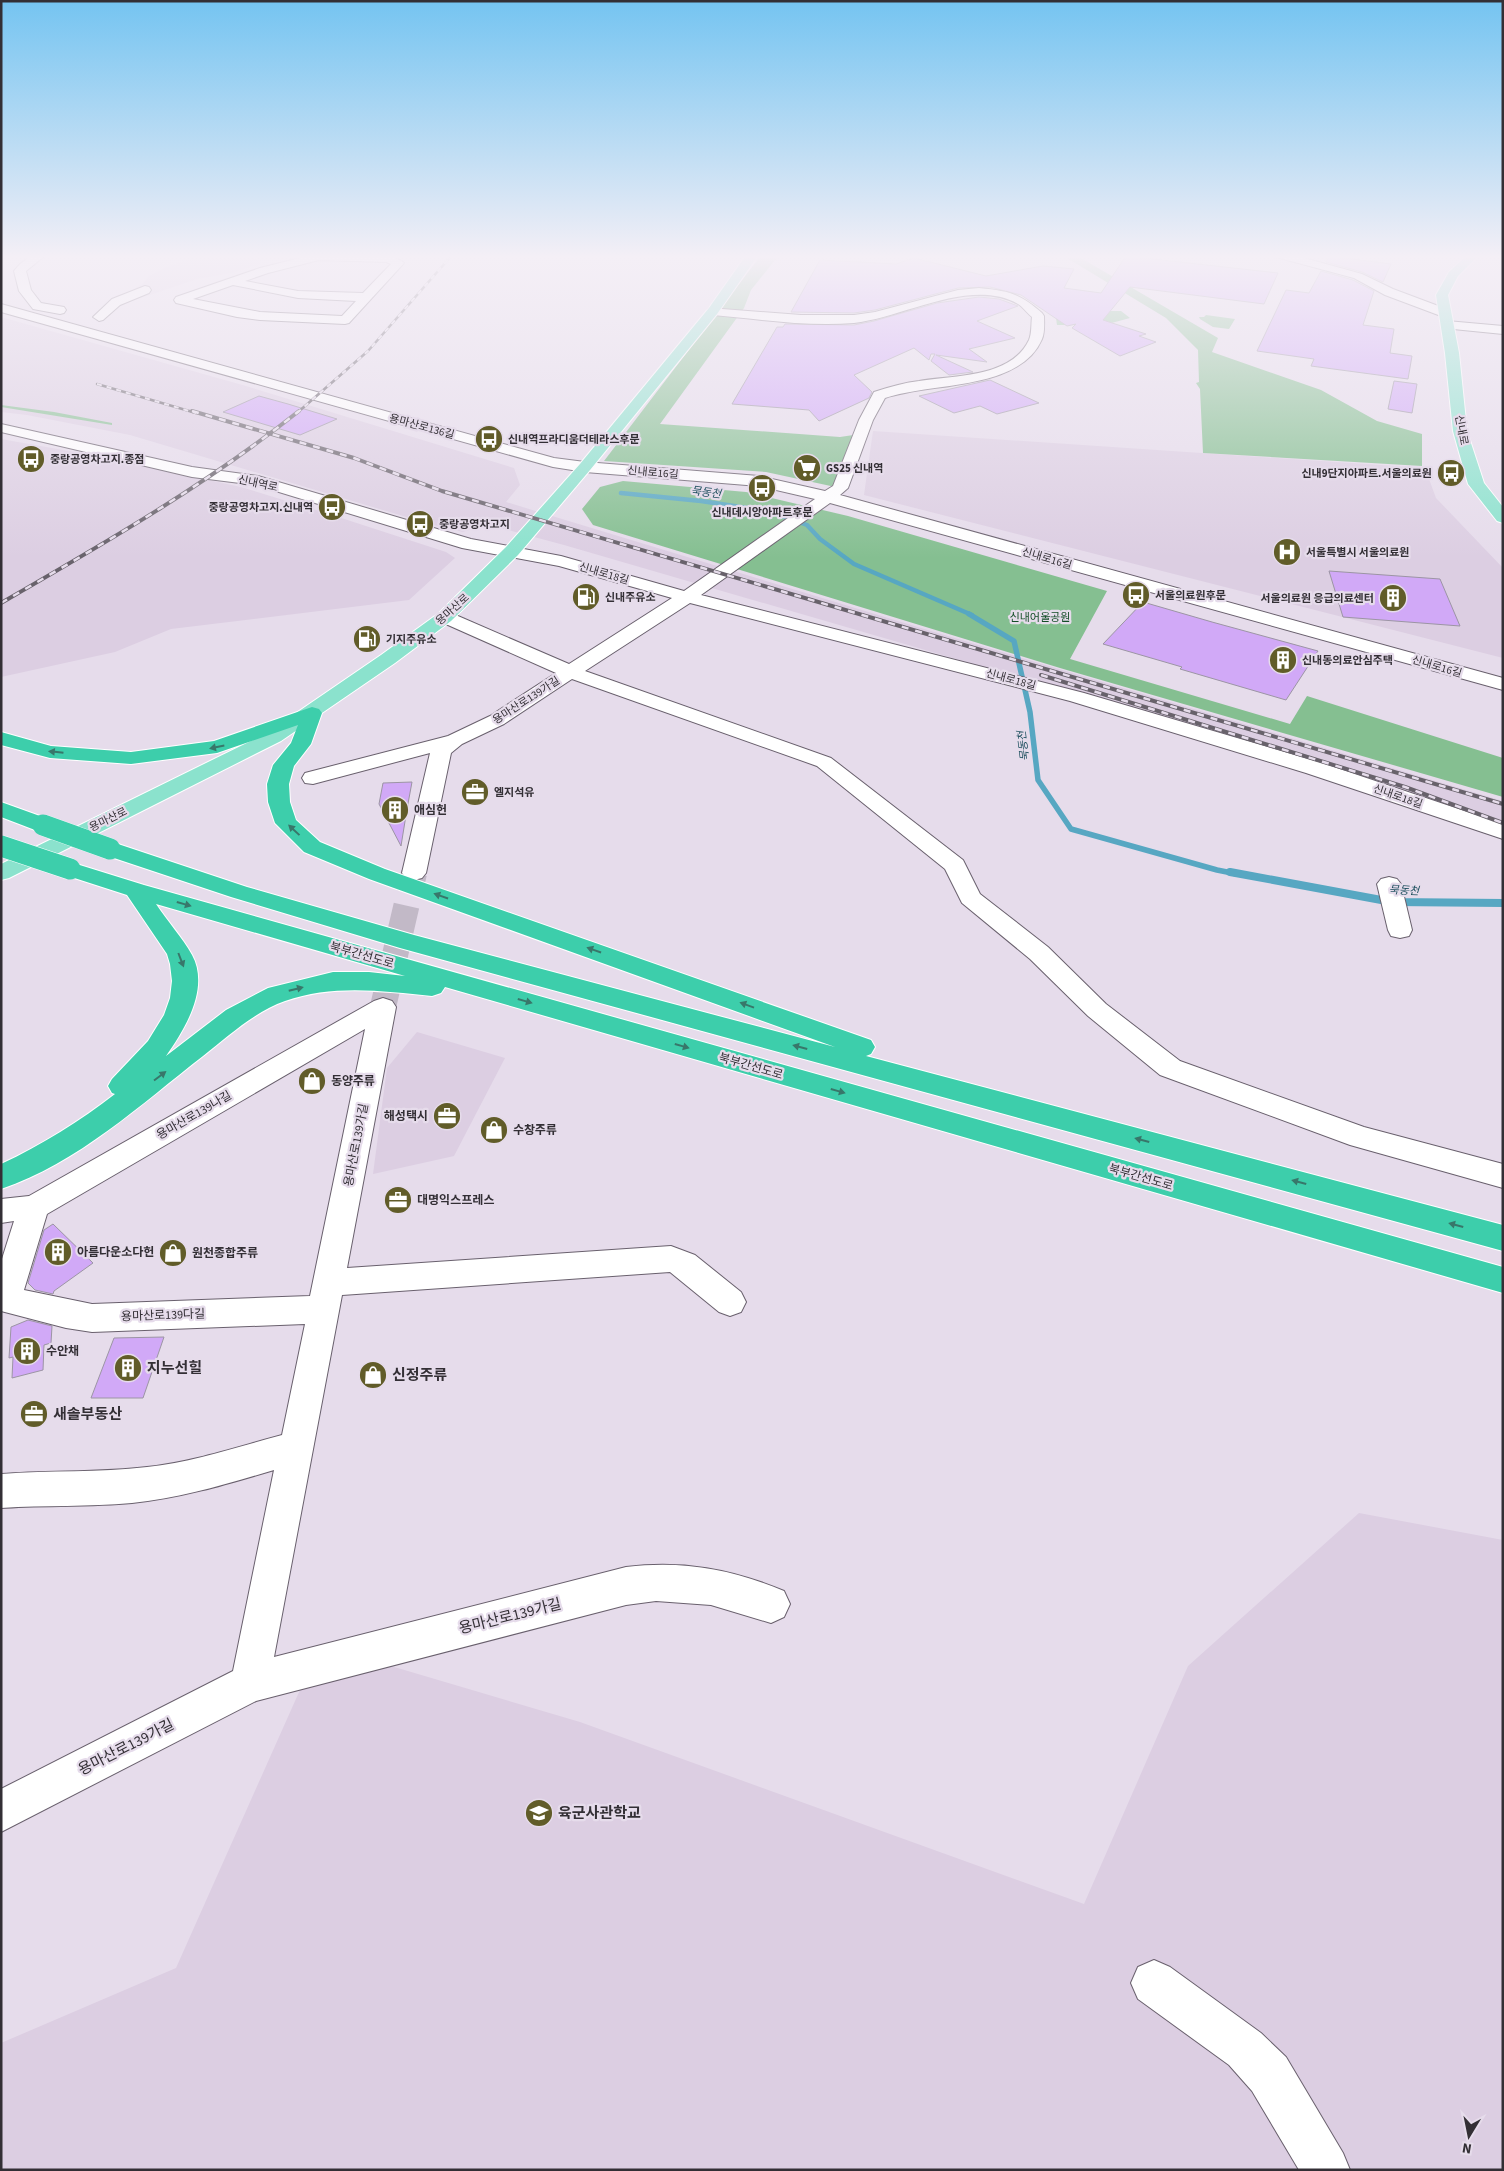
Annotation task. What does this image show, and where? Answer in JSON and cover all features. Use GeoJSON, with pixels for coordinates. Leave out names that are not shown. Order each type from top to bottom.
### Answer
{"type":"FeatureCollection","features":[{"type":"Feature","properties":{"kind":"highway"},"geometry":{"type":"LineString","coordinates":[[1,738],[50,752],[131,758],[217,747],[312,713]]}},
{"type":"Feature","properties":{"kind":"highway"},"geometry":{"type":"LineString","coordinates":[[312,713],[301,744],[284,765],[278,784],[279,802],[286,823],[312,847],[377,874],[742,1003],[1022,1107]]}},
{"type":"Feature","properties":{"kind":"highway","name":"북부간선도로"},"geometry":{"type":"LineString","coordinates":[[1,809],[239,892],[409,942],[1503,1238]]}},
{"type":"Feature","properties":{"kind":"highway","name":"북부간선도로"},"geometry":{"type":"LineString","coordinates":[[1,846],[136,890],[1503,1280]]}},
{"type":"Feature","properties":{"kind":"highway"},"geometry":{"type":"LineString","coordinates":[[1,1159],[20,1152],[105,1102],[133,1077],[154,1054],[166,1037],[181,1003],[185,986],[184,965],[175,947],[162,932],[136,890]]}},
{"type":"Feature","properties":{"kind":"highway"},"geometry":{"type":"LineString","coordinates":[[1,1177],[40,1159],[94,1125],[235,1017],[277,994],[333,981],[369,981],[488,991]]}},
{"type":"Feature","properties":{"kind":"main road","name":"용마산로"},"geometry":{"type":"LineString","coordinates":[[1,873],[268,740],[312,713],[444,617],[512,552],[677,355]]}},
{"type":"Feature","properties":{"kind":"main road","name":"신내로"},"geometry":{"type":"LineString","coordinates":[[1452,355],[1460,431],[1476,484],[1503,518]]}},
{"type":"Feature","properties":{"kind":"street","name":"용마산로136길"},"geometry":{"type":"LineString","coordinates":[[170,355],[522,454],[585,467]]}},
{"type":"Feature","properties":{"kind":"street","name":"용마산로139가길"},"geometry":{"type":"LineString","coordinates":[[414,873],[440,750],[455,740],[497,720],[687,597],[840,488],[866,420],[879,395],[932,382],[984,375],[1007,369],[1026,355]]}},
{"type":"Feature","properties":{"kind":"street","name":"신내역로"},"geometry":{"type":"LineString","coordinates":[[1,428],[192,472],[258,481],[468,544],[512,552]]}},
{"type":"Feature","properties":{"kind":"street","name":"신내로16길"},"geometry":{"type":"LineString","coordinates":[[585,467],[759,481],[822,501],[1503,684]]}},
{"type":"Feature","properties":{"kind":"street","name":"신내로18길"},"geometry":{"type":"LineString","coordinates":[[512,552],[562,561],[687,597],[1076,697],[1314,768],[1503,832]]}},
{"type":"Feature","properties":{"kind":"street"},"geometry":{"type":"LineString","coordinates":[[444,617],[570,672],[824,762],[955,865],[970,898],[1039,953],[1097,1010],[1170,1068],[1360,1137],[1503,1176]]}},
{"type":"Feature","properties":{"kind":"street","name":"용마산로139가길"},"geometry":{"type":"LineString","coordinates":[[313,778],[455,740]]}},
{"type":"Feature","properties":{"kind":"street"},"geometry":{"type":"LineString","coordinates":[[1389,884],[1400,930]]}},
{"type":"Feature","properties":{"kind":"street","name":"용마산로139가길"},"geometry":{"type":"LineString","coordinates":[[250,1683],[383,1007]]}},
{"type":"Feature","properties":{"kind":"street","name":"용마산로139나길"},"geometry":{"type":"LineString","coordinates":[[1,1210],[34,1207],[383,1007]]}},
{"type":"Feature","properties":{"kind":"street","name":"용마산로139다길"},"geometry":{"type":"LineString","coordinates":[[34,1207],[3,1304],[92,1318],[326,1296]]}},
{"type":"Feature","properties":{"kind":"street"},"geometry":{"type":"LineString","coordinates":[[326,1296],[671,1259],[684,1264],[730,1302]]}},
{"type":"Feature","properties":{"kind":"street"},"geometry":{"type":"LineString","coordinates":[[1,1491],[32,1488],[148,1485],[172,1481],[296,1447]]}},
{"type":"Feature","properties":{"kind":"street","name":"용마산로139가길"},"geometry":{"type":"LineString","coordinates":[[1,1811],[250,1683],[626,1586],[656,1582],[711,1586],[771,1604]]}},
{"type":"Feature","properties":{"kind":"street"},"geometry":{"type":"LineString","coordinates":[[1154,1983],[1245,2049],[1269,2074],[1326,2170]]}},
{"type":"Feature","properties":{"kind":"shaded area"},"geometry":{"type":"Polygon","coordinates":[[[1,355],[137,355],[246,386],[514,468],[520,485],[506,502],[1503,801],[1503,830],[1224,737],[564,545],[486,524],[463,532],[430,524],[130,435],[27,415],[1,412],[1,355]]]}},
{"type":"Feature","properties":{"kind":"shaded area","name":"서울특별시 서울의료원"},"geometry":{"type":"Polygon","coordinates":[[[873,431],[1425,468],[1436,498],[1503,568],[1503,658],[864,495],[873,431]]]}},
{"type":"Feature","properties":{"kind":"shaded area","name":"중랑공영차고지"},"geometry":{"type":"Polygon","coordinates":[[[1,439],[97,456],[241,487],[446,552],[455,558],[409,600],[171,629],[115,652],[1,677],[1,439]]]}},
{"type":"Feature","properties":{"kind":"shaded area","name":"해성택시"},"geometry":{"type":"Polygon","coordinates":[[[417,1032],[505,1058],[454,1156],[373,1174],[387,1068],[417,1032]]]}},
{"type":"Feature","properties":{"kind":"shaded area","name":"육군사관학교"},"geometry":{"type":"Polygon","coordinates":[[[1359,1513],[1503,1540],[1503,2170],[1,2170],[1,2043],[176,1968],[320,1645],[580,1722],[1084,1904],[1188,1666],[1359,1513]]]}},
{"type":"Feature","properties":{"kind":"green space"},"geometry":{"type":"Polygon","coordinates":[[[685,355],[710,355],[660,424],[840,437],[860,434],[840,488],[766,472],[604,461],[685,355]]]}},
{"type":"Feature","properties":{"kind":"green space"},"geometry":{"type":"Polygon","coordinates":[[[1198,355],[1222,355],[1321,390],[1377,421],[1422,434],[1422,466],[1203,453],[1200,389],[1196,383],[1199,382],[1198,355]]]}},
{"type":"Feature","properties":{"kind":"green space"},"geometry":{"type":"Polygon","coordinates":[[[1,405],[54,412],[112,423],[112,425],[1,407],[1,405]]]}},
{"type":"Feature","properties":{"kind":"green space","name":"신내어울공원"},"geometry":{"type":"Polygon","coordinates":[[[623,481],[746,492],[848,516],[1107,591],[1070,659],[1290,724],[1307,696],[1503,758],[1503,797],[1060,668],[593,525],[582,509],[600,487],[623,481]]]}},
{"type":"Feature","properties":{"kind":"building"},"geometry":{"type":"Polygon","coordinates":[[[760,355],[898,355],[854,375],[872,392],[869,398],[819,421],[809,410],[732,404],[760,355]]]}},
{"type":"Feature","properties":{"kind":"building"},"geometry":{"type":"Polygon","coordinates":[[[923,355],[931,355],[929,360],[923,355]]]}},
{"type":"Feature","properties":{"kind":"building"},"geometry":{"type":"Polygon","coordinates":[[[934,355],[937,355],[973,372],[949,375],[931,361],[934,355]]]}},
{"type":"Feature","properties":{"kind":"building"},"geometry":{"type":"Polygon","coordinates":[[[938,355],[978,355],[987,362],[938,355]]]}},
{"type":"Feature","properties":{"kind":"building"},"geometry":{"type":"Polygon","coordinates":[[[1288,355],[1412,356],[1408,379],[1311,366],[1314,359],[1288,355]]]}},
{"type":"Feature","properties":{"kind":"building"},"geometry":{"type":"Polygon","coordinates":[[[990,380],[1039,403],[997,414],[980,406],[954,413],[919,396],[990,380]]]}},
{"type":"Feature","properties":{"kind":"building"},"geometry":{"type":"Polygon","coordinates":[[[1394,381],[1417,384],[1412,413],[1388,409],[1394,381]]]}},
{"type":"Feature","properties":{"kind":"building"},"geometry":{"type":"Polygon","coordinates":[[[259,396],[337,419],[300,435],[223,412],[259,396]]]}},
{"type":"Feature","properties":{"kind":"building","name":"서울의료원 응급의료센터"},"geometry":{"type":"Polygon","coordinates":[[[1329,571],[1440,579],[1460,626],[1343,617],[1329,571]]]}},
{"type":"Feature","properties":{"kind":"building"},"geometry":{"type":"Polygon","coordinates":[[[1143,602],[1318,651],[1286,700],[1103,644],[1143,602]]]}},
{"type":"Feature","properties":{"kind":"building","name":"애심헌"},"geometry":{"type":"Polygon","coordinates":[[[412,782],[401,846],[379,804],[383,783],[412,782]]]}},
{"type":"Feature","properties":{"kind":"building","name":"아름다운소다헌"},"geometry":{"type":"Polygon","coordinates":[[[53,1224],[93,1263],[54,1291],[53,1294],[35,1290],[28,1283],[44,1230],[53,1224]]]}},
{"type":"Feature","properties":{"kind":"building","name":"수안채"},"geometry":{"type":"Polygon","coordinates":[[[28,1320],[52,1326],[51,1343],[44,1345],[43,1370],[12,1378],[13,1357],[9,1358],[11,1327],[28,1320]]]}},
{"type":"Feature","properties":{"kind":"building","name":"지누선힐"},"geometry":{"type":"Polygon","coordinates":[[[164,1337],[143,1398],[91,1398],[114,1338],[164,1337]]]}},
{"type":"Feature","properties":{"kind":"waterway","name":"묵동천"},"geometry":{"type":"LineString","coordinates":[[621,493],[701,501],[768,511],[807,525],[820,539],[854,564],[972,615]]}},
{"type":"Feature","properties":{"kind":"waterway","name":"묵동천"},"geometry":{"type":"LineString","coordinates":[[969,614],[1014,641],[1030,712],[1038,780],[1071,829],[1237,874]]}},
{"type":"Feature","properties":{"kind":"waterway","name":"묵동천"},"geometry":{"type":"LineString","coordinates":[[1230,872],[1392,902],[1503,903]]}},
{"type":"Feature","properties":{"kind":"tunnel"},"geometry":{"type":"LineString","coordinates":[[383,1007],[414,873]]}},
{"type":"Feature","properties":{"kind":"railway"},"geometry":{"type":"LineString","coordinates":[[297,413],[363,355]]}},
{"type":"Feature","properties":{"kind":"railway"},"geometry":{"type":"LineString","coordinates":[[97,384],[196,413]]}},
{"type":"Feature","properties":{"kind":"railway"},"geometry":{"type":"LineString","coordinates":[[192,411],[270,434]]}},
{"type":"Feature","properties":{"kind":"railway"},"geometry":{"type":"LineString","coordinates":[[270,434],[299,411]]}},
{"type":"Feature","properties":{"kind":"railway"},"geometry":{"type":"LineString","coordinates":[[1,603],[153,513],[228,464],[270,434]]}},
{"type":"Feature","properties":{"kind":"railway"},"geometry":{"type":"LineString","coordinates":[[270,434],[354,458],[442,491],[1503,804]]}},
{"type":"Feature","properties":{"kind":"railway"},"geometry":{"type":"LineString","coordinates":[[1041,675],[1405,787],[1503,823]]}},
{"type":"Feature","properties":{"kind":"place","name":"신내역프라디움더테라스후문"},"geometry":{"type":"Point","coordinates":[489,439]}},
{"type":"Feature","properties":{"kind":"place","name":"중랑공영차고지.종점"},"geometry":{"type":"Point","coordinates":[31,459]}},
{"type":"Feature","properties":{"kind":"place","name":"GS25 신내역"},"geometry":{"type":"Point","coordinates":[807,468]}},
{"type":"Feature","properties":{"kind":"place","name":"신내9단지아파트.서울의료원"},"geometry":{"type":"Point","coordinates":[1451,473]}},
{"type":"Feature","properties":{"kind":"place","name":"신내데시앙아파트후문"},"geometry":{"type":"Point","coordinates":[762,488]}},
{"type":"Feature","properties":{"kind":"place","name":"중랑공영차고지.신내역"},"geometry":{"type":"Point","coordinates":[332,507]}},
{"type":"Feature","properties":{"kind":"place","name":"중랑공영차고지"},"geometry":{"type":"Point","coordinates":[420,524]}},
{"type":"Feature","properties":{"kind":"place","name":"서울특별시 서울의료원"},"geometry":{"type":"Point","coordinates":[1287,552]}},
{"type":"Feature","properties":{"kind":"place","name":"서울의료원후문"},"geometry":{"type":"Point","coordinates":[1136,595]}},
{"type":"Feature","properties":{"kind":"place","name":"신내주유소"},"geometry":{"type":"Point","coordinates":[586,597]}},
{"type":"Feature","properties":{"kind":"place","name":"서울의료원 응급의료센터"},"geometry":{"type":"Point","coordinates":[1393,598]}},
{"type":"Feature","properties":{"kind":"place","name":"기지주유소"},"geometry":{"type":"Point","coordinates":[367,639]}},
{"type":"Feature","properties":{"kind":"place","name":"신내동의료안심주택"},"geometry":{"type":"Point","coordinates":[1283,660]}},
{"type":"Feature","properties":{"kind":"place","name":"엘지석유"},"geometry":{"type":"Point","coordinates":[475,792]}},
{"type":"Feature","properties":{"kind":"place","name":"애심헌"},"geometry":{"type":"Point","coordinates":[395,810]}},
{"type":"Feature","properties":{"kind":"place","name":"동양주류"},"geometry":{"type":"Point","coordinates":[312,1081]}},
{"type":"Feature","properties":{"kind":"place","name":"해성택시"},"geometry":{"type":"Point","coordinates":[447,1116]}},
{"type":"Feature","properties":{"kind":"place","name":"수창주류"},"geometry":{"type":"Point","coordinates":[494,1130]}},
{"type":"Feature","properties":{"kind":"place","name":"대명익스프레스"},"geometry":{"type":"Point","coordinates":[398,1200]}},
{"type":"Feature","properties":{"kind":"place","name":"아름다운소다헌"},"geometry":{"type":"Point","coordinates":[58,1252]}},
{"type":"Feature","properties":{"kind":"place","name":"원천종합주류"},"geometry":{"type":"Point","coordinates":[173,1253]}},
{"type":"Feature","properties":{"kind":"place","name":"수안채"},"geometry":{"type":"Point","coordinates":[27,1351]}},
{"type":"Feature","properties":{"kind":"place","name":"지누선힐"},"geometry":{"type":"Point","coordinates":[128,1368]}},
{"type":"Feature","properties":{"kind":"place","name":"신정주류"},"geometry":{"type":"Point","coordinates":[373,1375]}},
{"type":"Feature","properties":{"kind":"place","name":"새솔부동산"},"geometry":{"type":"Point","coordinates":[34,1414]}},
{"type":"Feature","properties":{"kind":"place","name":"육군사관학교"},"geometry":{"type":"Point","coordinates":[539,1813]}}]}
